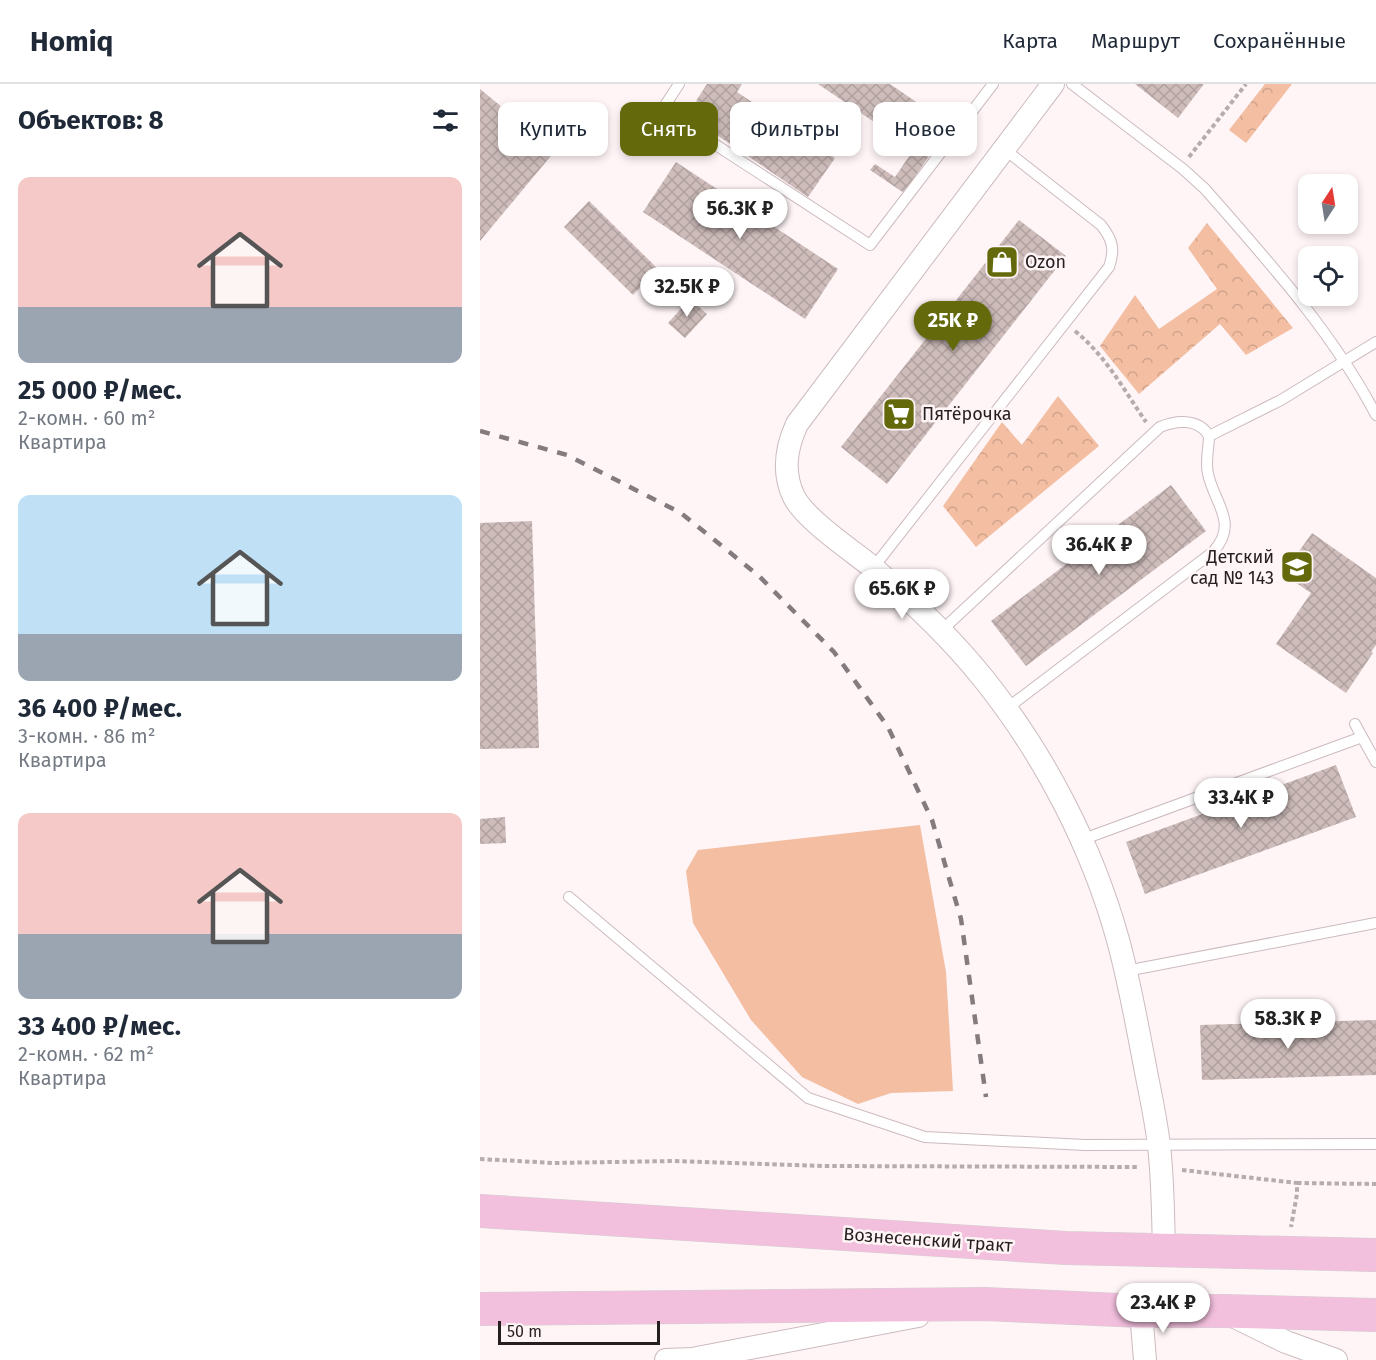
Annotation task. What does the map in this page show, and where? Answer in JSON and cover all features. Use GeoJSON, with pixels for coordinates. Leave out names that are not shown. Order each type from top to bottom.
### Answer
{"type":"FeatureCollection","features":[{"type":"Feature","properties":{"kind":"main road","name":"Вознесенский тракт"},"geometry":{"type":"LineString","coordinates":[[480,1211],[1066,1248],[1376,1256]]}},
{"type":"Feature","properties":{"kind":"main road"},"geometry":{"type":"LineString","coordinates":[[480,1309],[985,1304],[1141,1311],[1376,1315]]}},
{"type":"Feature","properties":{"kind":"street"},"geometry":{"type":"LineString","coordinates":[[1053,84],[797,424],[789,441],[785,462],[788,482],[795,499],[810,516],[873,568],[941,631],[983,678],[1029,744],[1082,840],[1108,908],[1126,971],[1159,1145],[1164,1251]]}},
{"type":"Feature","properties":{"kind":"street"},"geometry":{"type":"LineString","coordinates":[[666,1360],[692,1359],[985,1304]]}},
{"type":"Feature","properties":{"kind":"street"},"geometry":{"type":"LineString","coordinates":[[1141,1311],[1145,1360]]}},
{"type":"Feature","properties":{"kind":"street"},"geometry":{"type":"LineString","coordinates":[[1224,1311],[1286,1342],[1336,1360]]}},
{"type":"Feature","properties":{"kind":"lane"},"geometry":{"type":"LineString","coordinates":[[679,84],[662,110],[870,245],[993,84]]}},
{"type":"Feature","properties":{"kind":"lane"},"geometry":{"type":"LineString","coordinates":[[1072,84],[1181,167],[1206,189],[1304,306],[1345,362],[1376,415]]}},
{"type":"Feature","properties":{"kind":"lane"},"geometry":{"type":"LineString","coordinates":[[873,568],[1109,267],[1113,256],[1110,236],[1101,225],[1004,149]]}},
{"type":"Feature","properties":{"kind":"lane"},"geometry":{"type":"LineString","coordinates":[[1209,436],[1281,400],[1376,342]]}},
{"type":"Feature","properties":{"kind":"lane"},"geometry":{"type":"LineString","coordinates":[[941,631],[1153,433],[1166,424],[1182,421],[1205,428],[1209,436],[1208,473],[1226,525],[1221,544],[1006,709]]}},
{"type":"Feature","properties":{"kind":"lane"},"geometry":{"type":"LineString","coordinates":[[1355,724],[1376,762]]}},
{"type":"Feature","properties":{"kind":"lane"},"geometry":{"type":"LineString","coordinates":[[1082,840],[1362,737]]}},
{"type":"Feature","properties":{"kind":"lane"},"geometry":{"type":"LineString","coordinates":[[569,897],[808,1098],[925,1137],[1085,1146],[1376,1144]]}},
{"type":"Feature","properties":{"kind":"lane"},"geometry":{"type":"LineString","coordinates":[[1126,971],[1376,922]]}},
{"type":"Feature","properties":{"kind":"path"},"geometry":{"type":"LineString","coordinates":[[1181,167],[1246,84]]}},
{"type":"Feature","properties":{"kind":"path"},"geometry":{"type":"LineString","coordinates":[[1065,324],[1098,352],[1153,433]]}},
{"type":"Feature","properties":{"kind":"path"},"geometry":{"type":"LineString","coordinates":[[480,1159],[555,1163],[674,1161],[825,1166],[1124,1166],[1297,1183],[1376,1184]]}},
{"type":"Feature","properties":{"kind":"path"},"geometry":{"type":"LineString","coordinates":[[1280,1226],[1292,1227],[1297,1183]]}},
{"type":"Feature","properties":{"kind":"green space"},"geometry":{"type":"Polygon","coordinates":[[[1265,84],[1292,84],[1246,143],[1229,130],[1265,84]]]}},
{"type":"Feature","properties":{"kind":"green space"},"geometry":{"type":"Polygon","coordinates":[[[1207,223],[1293,328],[1246,355],[1220,324],[1139,394],[1100,346],[1135,295],[1159,329],[1217,289],[1188,248],[1207,223]]]}},
{"type":"Feature","properties":{"kind":"green space"},"geometry":{"type":"Polygon","coordinates":[[[1058,396],[1099,446],[976,547],[943,506],[1002,422],[1022,445],[1058,396]]]}},
{"type":"Feature","properties":{"kind":"green space"},"geometry":{"type":"Polygon","coordinates":[[[920,825],[946,972],[953,1091],[891,1093],[858,1104],[802,1077],[751,1020],[693,923],[686,871],[698,850],[920,825]]]}},
{"type":"Feature","properties":{"kind":"building"},"geometry":{"type":"Polygon","coordinates":[[[707,84],[742,84],[737,92],[752,102],[730,102],[730,144],[718,136],[718,102],[696,101],[707,84]]]}},
{"type":"Feature","properties":{"kind":"building"},"geometry":{"type":"Polygon","coordinates":[[[818,84],[890,84],[916,102],[873,102],[873,121],[861,113],[861,102],[845,102],[818,84]]]}},
{"type":"Feature","properties":{"kind":"building"},"geometry":{"type":"Polygon","coordinates":[[[1135,84],[1204,84],[1178,118],[1135,84]]]}},
{"type":"Feature","properties":{"kind":"building"},"geometry":{"type":"Polygon","coordinates":[[[480,89],[498,104],[498,156],[551,156],[480,241],[480,89]]]}},
{"type":"Feature","properties":{"kind":"building"},"geometry":{"type":"Polygon","coordinates":[[[748,156],[832,156],[835,158],[808,197],[748,156]]]}},
{"type":"Feature","properties":{"kind":"building"},"geometry":{"type":"Polygon","coordinates":[[[909,156],[929,156],[904,193],[870,170],[875,164],[895,177],[909,156]]]}},
{"type":"Feature","properties":{"kind":"building"},"geometry":{"type":"Polygon","coordinates":[[[676,162],[838,269],[805,319],[643,212],[676,162]]]}},
{"type":"Feature","properties":{"kind":"building"},"geometry":{"type":"Polygon","coordinates":[[[589,201],[658,269],[633,295],[564,227],[589,201]]]}},
{"type":"Feature","properties":{"kind":"building"},"geometry":{"type":"Polygon","coordinates":[[[1019,220],[1066,256],[887,484],[841,447],[1019,220]]]}},
{"type":"Feature","properties":{"kind":"building"},"geometry":{"type":"Polygon","coordinates":[[[690,299],[707,314],[685,338],[668,323],[690,299]]]}},
{"type":"Feature","properties":{"kind":"building"},"geometry":{"type":"Polygon","coordinates":[[[1171,485],[1206,531],[1026,666],[991,621],[1171,485]]]}},
{"type":"Feature","properties":{"kind":"building"},"geometry":{"type":"Polygon","coordinates":[[[532,521],[539,748],[480,749],[480,523],[532,521]]]}},
{"type":"Feature","properties":{"kind":"building"},"geometry":{"type":"Polygon","coordinates":[[[1312,533],[1376,578],[1376,645],[1346,693],[1276,644],[1311,593],[1283,574],[1312,533]]]}},
{"type":"Feature","properties":{"kind":"building"},"geometry":{"type":"Polygon","coordinates":[[[1336,765],[1356,817],[1145,894],[1126,842],[1336,765]]]}},
{"type":"Feature","properties":{"kind":"building"},"geometry":{"type":"Polygon","coordinates":[[[505,817],[506,843],[480,844],[480,819],[505,817]]]}},
{"type":"Feature","properties":{"kind":"building"},"geometry":{"type":"Polygon","coordinates":[[[1376,1020],[1376,1075],[1202,1080],[1200,1025],[1376,1020]]]}},
{"type":"Feature","properties":{"kind":"railway"},"geometry":{"type":"LineString","coordinates":[[480,431],[567,455],[681,513],[759,576],[834,652],[888,727],[932,820],[961,919],[986,1097]]}},
{"type":"Feature","properties":{"kind":"place","name":"Ozon"},"geometry":{"type":"Point","coordinates":[1002,262]}},
{"type":"Feature","properties":{"kind":"place","name":"Пятёрочка"},"geometry":{"type":"Point","coordinates":[899,414]}},
{"type":"Feature","properties":{"kind":"place","name":"Детский сад № 143"},"geometry":{"type":"Point","coordinates":[1297,567]}}]}
